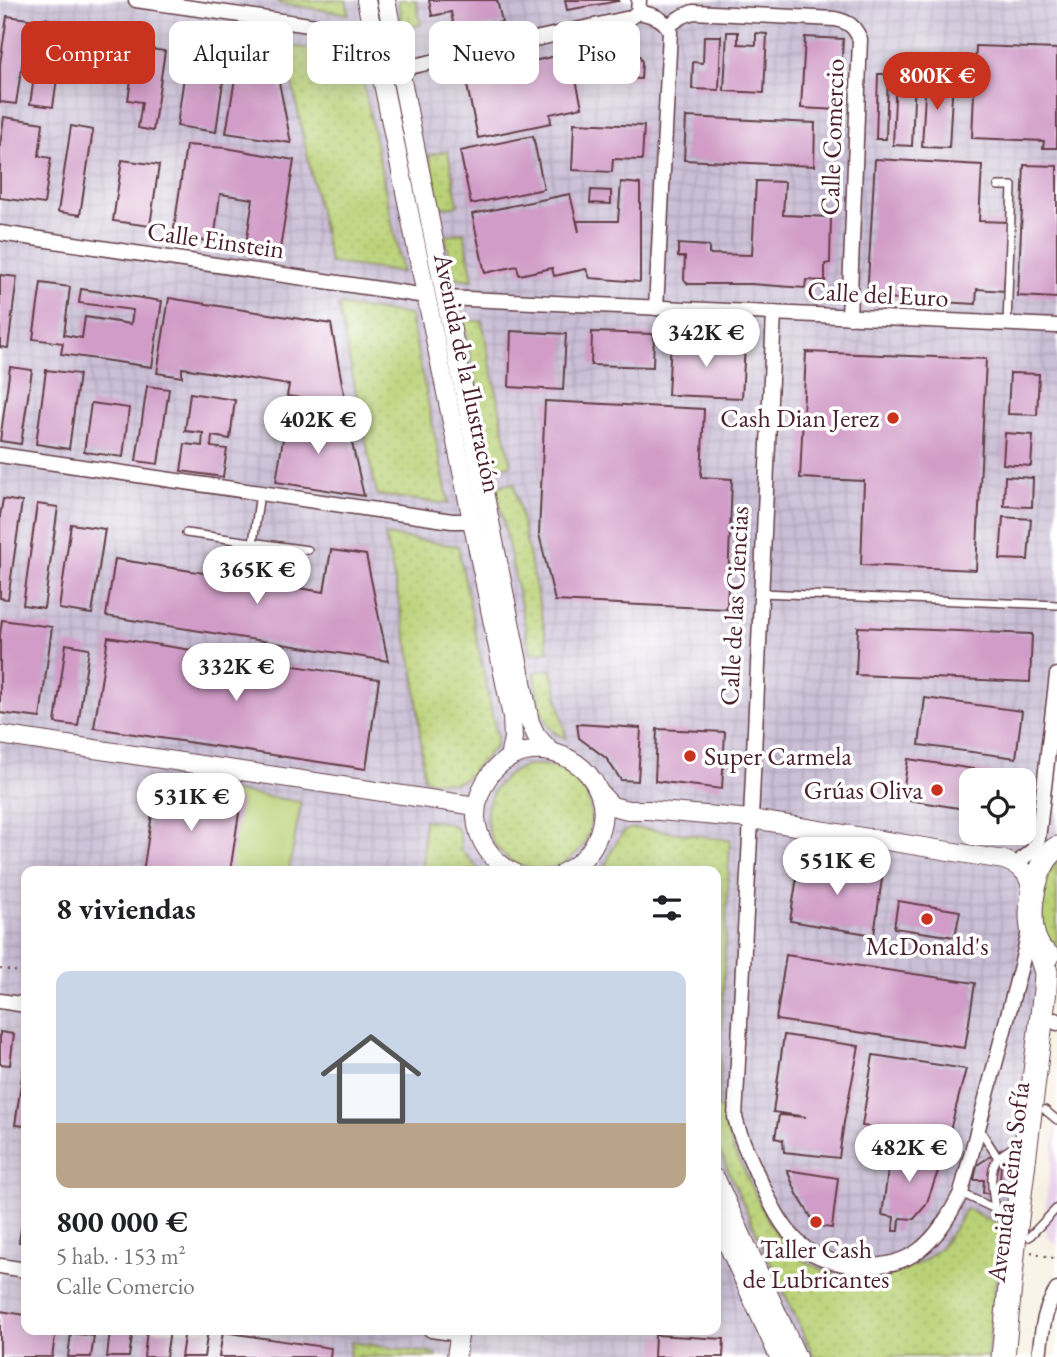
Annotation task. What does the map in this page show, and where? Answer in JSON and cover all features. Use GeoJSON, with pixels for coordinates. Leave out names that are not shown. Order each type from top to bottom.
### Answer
{"type":"FeatureCollection","features":[{"type":"Feature","properties":{"kind":"main road"},"geometry":{"type":"LineString","coordinates":[[1031,922],[1033,898],[1041,868],[1055,847]]}},
{"type":"Feature","properties":{"kind":"main road","name":"Avenida Reina Sofía"},"geometry":{"type":"LineString","coordinates":[[1017,1357],[1028,1130],[1046,972],[1031,922]]}},
{"type":"Feature","properties":{"kind":"main road"},"geometry":{"type":"LineString","coordinates":[[1038,947],[1057,960]]}},
{"type":"Feature","properties":{"kind":"main road","name":"Avenida Reina Sofía"},"geometry":{"type":"LineString","coordinates":[[1003,1357],[1024,1241],[1054,1118],[1057,1019]]}},
{"type":"Feature","properties":{"kind":"street"},"geometry":{"type":"LineString","coordinates":[[136,0],[307,25]]}},
{"type":"Feature","properties":{"kind":"street","name":"Avenida de la Ilustración"},"geometry":{"type":"LineString","coordinates":[[366,0],[370,21]]}},
{"type":"Feature","properties":{"kind":"street","name":"Avenida de la Ilustración"},"geometry":{"type":"LineString","coordinates":[[386,0],[390,21]]}},
{"type":"Feature","properties":{"kind":"street"},"geometry":{"type":"LineString","coordinates":[[415,66],[630,18],[639,6],[668,26],[670,32],[656,308]]}},
{"type":"Feature","properties":{"kind":"street","name":"Calle Comercio"},"geometry":{"type":"LineString","coordinates":[[668,26],[693,12],[835,19],[854,27],[860,39],[849,317]]}},
{"type":"Feature","properties":{"kind":"street","name":"Avenida de la Ilustración"},"geometry":{"type":"LineString","coordinates":[[382,84],[512,717],[513,738],[509,758]]}},
{"type":"Feature","properties":{"kind":"street","name":"Avenida de la Ilustración"},"geometry":{"type":"LineString","coordinates":[[403,84],[530,722],[536,735],[550,751]]}},
{"type":"Feature","properties":{"kind":"street","name":"Calle Einstein"},"geometry":{"type":"LineString","coordinates":[[0,233],[426,296]]}},
{"type":"Feature","properties":{"kind":"street","name":"Calle del Euro"},"geometry":{"type":"LineString","coordinates":[[445,298],[1057,326]]}},
{"type":"Feature","properties":{"kind":"street","name":"Calle de las Ciencias"},"geometry":{"type":"LineString","coordinates":[[774,313],[735,1116],[738,1133],[783,1225],[800,1244],[816,1256],[861,1266],[882,1266],[899,1262],[932,1240],[947,1220],[961,1193],[1031,922]]}},
{"type":"Feature","properties":{"kind":"street"},"geometry":{"type":"LineString","coordinates":[[0,455],[472,522]]}},
{"type":"Feature","properties":{"kind":"street"},"geometry":{"type":"LineString","coordinates":[[1013,859],[1033,850],[1038,839],[1057,675]]}},
{"type":"Feature","properties":{"kind":"street"},"geometry":{"type":"LineString","coordinates":[[0,735],[476,806]]}},
{"type":"Feature","properties":{"kind":"street"},"geometry":{"type":"LineString","coordinates":[[497,866],[483,845],[476,824],[476,806],[485,781],[499,764],[529,751],[550,751],[573,760],[589,774],[598,793],[602,810],[600,830],[594,845],[574,866]]}},
{"type":"Feature","properties":{"kind":"street"},"geometry":{"type":"LineString","coordinates":[[1047,759],[1057,777]]}},
{"type":"Feature","properties":{"kind":"street"},"geometry":{"type":"LineString","coordinates":[[598,793],[612,806],[628,810],[751,819],[1013,859],[1036,856],[1055,847]]}},
{"type":"Feature","properties":{"kind":"street"},"geometry":{"type":"LineString","coordinates":[[600,830],[612,817],[628,810]]}},
{"type":"Feature","properties":{"kind":"street"},"geometry":{"type":"LineString","coordinates":[[585,866],[588,853]]}},
{"type":"Feature","properties":{"kind":"street"},"geometry":{"type":"LineString","coordinates":[[1013,859],[1027,874],[1033,898]]}},
{"type":"Feature","properties":{"kind":"street"},"geometry":{"type":"LineString","coordinates":[[0,1001],[21,1004]]}},
{"type":"Feature","properties":{"kind":"street"},"geometry":{"type":"LineString","coordinates":[[721,1190],[797,1357]]}},
{"type":"Feature","properties":{"kind":"street"},"geometry":{"type":"LineString","coordinates":[[721,1230],[779,1357]]}},
{"type":"Feature","properties":{"kind":"street"},"geometry":{"type":"LineString","coordinates":[[0,1266],[21,1269]]}},
{"type":"Feature","properties":{"kind":"street"},"geometry":{"type":"LineString","coordinates":[[1039,1357],[1042,1329],[1057,1290]]}},
{"type":"Feature","properties":{"kind":"street"},"geometry":{"type":"LineString","coordinates":[[456,1357],[459,1335]]}},
{"type":"Feature","properties":{"kind":"lane"},"geometry":{"type":"LineString","coordinates":[[998,186],[1012,186],[1007,324]]}},
{"type":"Feature","properties":{"kind":"lane"},"geometry":{"type":"LineString","coordinates":[[253,543],[260,493]]}},
{"type":"Feature","properties":{"kind":"lane"},"geometry":{"type":"LineString","coordinates":[[186,533],[308,550]]}},
{"type":"Feature","properties":{"kind":"lane"},"geometry":{"type":"LineString","coordinates":[[761,593],[1057,605]]}},
{"type":"Feature","properties":{"kind":"lane"},"geometry":{"type":"LineString","coordinates":[[978,1127],[998,1158]]}},
{"type":"Feature","properties":{"kind":"lane"},"geometry":{"type":"LineString","coordinates":[[995,1209],[993,1170],[998,1158],[1017,1146],[1028,1130]]}},
{"type":"Feature","properties":{"kind":"lane"},"geometry":{"type":"LineString","coordinates":[[961,1193],[995,1209],[1024,1241],[1057,1208]]}},
{"type":"Feature","properties":{"kind":"path"},"geometry":{"type":"LineString","coordinates":[[0,969],[21,972]]}},
{"type":"Feature","properties":{"kind":"path"},"geometry":{"type":"LineString","coordinates":[[1024,1241],[1057,1259]]}},
{"type":"Feature","properties":{"kind":"shaded area"},"geometry":{"type":"Polygon","coordinates":[[[0,0],[1057,0],[1057,838],[1001,1357],[0,1357],[0,0]]]}},
{"type":"Feature","properties":{"kind":"shaded area"},"geometry":{"type":"Polygon","coordinates":[[[1057,1123],[1057,1245],[1047,1236],[1045,1225],[1057,1123]]]}},
{"type":"Feature","properties":{"kind":"green space"},"geometry":{"type":"Polygon","coordinates":[[[277,0],[346,0],[349,14],[278,3],[277,0]]]}},
{"type":"Feature","properties":{"kind":"green space"},"geometry":{"type":"Polygon","coordinates":[[[398,0],[416,0],[421,25],[415,26],[415,21],[402,21],[398,0]]]}},
{"type":"Feature","properties":{"kind":"green space"},"geometry":{"type":"Polygon","coordinates":[[[293,46],[307,48],[307,84],[364,84],[402,272],[330,263],[292,84],[293,46]]]}},
{"type":"Feature","properties":{"kind":"green space"},"geometry":{"type":"Polygon","coordinates":[[[448,151],[458,205],[440,208],[429,155],[448,151]]]}},
{"type":"Feature","properties":{"kind":"green space"},"geometry":{"type":"Polygon","coordinates":[[[464,232],[473,280],[454,278],[445,236],[464,232]]]}},
{"type":"Feature","properties":{"kind":"green space"},"geometry":{"type":"Polygon","coordinates":[[[338,305],[410,315],[449,504],[377,495],[338,305]]]}},
{"type":"Feature","properties":{"kind":"green space"},"geometry":{"type":"Polygon","coordinates":[[[463,320],[482,321],[511,465],[493,468],[463,320]]]}},
{"type":"Feature","properties":{"kind":"green space"},"geometry":{"type":"Polygon","coordinates":[[[514,483],[549,651],[531,654],[496,486],[514,483]]]}},
{"type":"Feature","properties":{"kind":"green space"},"geometry":{"type":"Polygon","coordinates":[[[385,535],[458,546],[497,739],[496,746],[459,782],[424,779],[415,678],[385,535]]]}},
{"type":"Feature","properties":{"kind":"green space"},"geometry":{"type":"Polygon","coordinates":[[[552,669],[566,738],[550,728],[539,701],[534,672],[552,669]]]}},
{"type":"Feature","properties":{"kind":"green space"},"geometry":{"type":"Polygon","coordinates":[[[529,766],[549,766],[568,774],[582,788],[590,807],[590,827],[582,846],[568,860],[556,866],[522,866],[510,860],[496,846],[488,827],[488,807],[496,788],[510,774],[529,766]]]}},
{"type":"Feature","properties":{"kind":"green space"},"geometry":{"type":"Polygon","coordinates":[[[158,780],[301,802],[290,866],[144,866],[158,780]]]}},
{"type":"Feature","properties":{"kind":"green space"},"geometry":{"type":"Polygon","coordinates":[[[424,820],[456,828],[460,834],[461,850],[476,866],[423,866],[424,820]]]}},
{"type":"Feature","properties":{"kind":"green space"},"geometry":{"type":"Polygon","coordinates":[[[632,828],[656,830],[730,840],[721,1040],[721,866],[605,866],[618,840],[632,828]]]}},
{"type":"Feature","properties":{"kind":"green space"},"geometry":{"type":"Polygon","coordinates":[[[1057,858],[1057,950],[1051,948],[1041,930],[1041,912],[1047,877],[1057,858]]]}},
{"type":"Feature","properties":{"kind":"green space"},"geometry":{"type":"Polygon","coordinates":[[[721,1110],[724,1112],[734,1151],[775,1230],[788,1247],[821,1269],[860,1277],[900,1272],[935,1252],[956,1226],[966,1208],[1002,1226],[987,1357],[814,1357],[721,1155],[721,1110]]]}},
{"type":"Feature","properties":{"kind":"green space"},"geometry":{"type":"Polygon","coordinates":[[[351,1342],[436,1354],[436,1357],[349,1357],[351,1342]]]}},
{"type":"Feature","properties":{"kind":"building"},"geometry":{"type":"Polygon","coordinates":[[[429,0],[497,0],[502,21],[453,21],[451,12],[432,16],[429,0]]]}},
{"type":"Feature","properties":{"kind":"building"},"geometry":{"type":"Polygon","coordinates":[[[565,0],[619,0],[619,1],[567,10],[565,0]]]}},
{"type":"Feature","properties":{"kind":"building"},"geometry":{"type":"Polygon","coordinates":[[[7,16],[29,19],[21,21],[21,71],[16,104],[0,102],[0,64],[7,16]]]}},
{"type":"Feature","properties":{"kind":"building"},"geometry":{"type":"Polygon","coordinates":[[[727,32],[738,32],[738,44],[756,45],[756,33],[767,34],[764,93],[724,91],[727,32]]]}},
{"type":"Feature","properties":{"kind":"building"},"geometry":{"type":"Polygon","coordinates":[[[704,36],[721,36],[719,90],[692,89],[693,62],[703,63],[704,36]]]}},
{"type":"Feature","properties":{"kind":"building"},"geometry":{"type":"Polygon","coordinates":[[[805,37],[843,39],[839,110],[801,108],[805,37]]]}},
{"type":"Feature","properties":{"kind":"building"},"geometry":{"type":"Polygon","coordinates":[[[976,46],[1057,49],[1057,148],[1043,148],[1044,141],[972,138],[976,46]]]}},
{"type":"Feature","properties":{"kind":"building"},"geometry":{"type":"Polygon","coordinates":[[[155,50],[165,51],[153,131],[138,128],[142,102],[128,100],[130,84],[155,84],[155,50]]]}},
{"type":"Feature","properties":{"kind":"building"},"geometry":{"type":"Polygon","coordinates":[[[553,57],[553,84],[577,84],[582,107],[550,114],[551,123],[478,138],[467,84],[539,84],[539,60],[553,57]]]}},
{"type":"Feature","properties":{"kind":"building"},"geometry":{"type":"Polygon","coordinates":[[[878,74],[888,74],[886,139],[876,139],[878,74]]]}},
{"type":"Feature","properties":{"kind":"building"},"geometry":{"type":"Polygon","coordinates":[[[896,75],[915,76],[912,146],[893,145],[896,75]]]}},
{"type":"Feature","properties":{"kind":"building"},"geometry":{"type":"Polygon","coordinates":[[[926,75],[953,77],[949,148],[922,147],[926,75]]]}},
{"type":"Feature","properties":{"kind":"building"},"geometry":{"type":"Polygon","coordinates":[[[33,84],[56,84],[53,107],[30,104],[33,84]]]}},
{"type":"Feature","properties":{"kind":"building"},"geometry":{"type":"Polygon","coordinates":[[[183,84],[223,84],[216,132],[177,126],[183,84]]]}},
{"type":"Feature","properties":{"kind":"building"},"geometry":{"type":"Polygon","coordinates":[[[234,84],[279,84],[291,143],[226,133],[234,84]]]}},
{"type":"Feature","properties":{"kind":"building"},"geometry":{"type":"Polygon","coordinates":[[[4,117],[43,123],[39,156],[51,158],[44,204],[0,198],[0,145],[4,117]]]}},
{"type":"Feature","properties":{"kind":"building"},"geometry":{"type":"Polygon","coordinates":[[[686,117],[815,123],[814,166],[684,160],[686,117]]]}},
{"type":"Feature","properties":{"kind":"building"},"geometry":{"type":"Polygon","coordinates":[[[574,123],[644,126],[642,160],[613,159],[612,172],[572,170],[574,123]]]}},
{"type":"Feature","properties":{"kind":"building"},"geometry":{"type":"Polygon","coordinates":[[[71,126],[93,130],[80,215],[58,212],[71,126]]]}},
{"type":"Feature","properties":{"kind":"building"},"geometry":{"type":"Polygon","coordinates":[[[533,136],[544,189],[471,204],[460,151],[533,136]]]}},
{"type":"Feature","properties":{"kind":"building"},"geometry":{"type":"Polygon","coordinates":[[[186,145],[226,148],[294,160],[280,249],[246,244],[253,199],[220,194],[214,242],[173,236],[186,145]]]}},
{"type":"Feature","properties":{"kind":"building"},"geometry":{"type":"Polygon","coordinates":[[[875,159],[982,165],[979,221],[1008,222],[1004,291],[977,289],[976,304],[867,298],[875,159]]]}},
{"type":"Feature","properties":{"kind":"building"},"geometry":{"type":"Polygon","coordinates":[[[122,160],[159,165],[150,226],[113,221],[122,160]]]}},
{"type":"Feature","properties":{"kind":"building"},"geometry":{"type":"Polygon","coordinates":[[[1024,165],[1057,166],[1057,298],[1018,296],[1024,165]]]}},
{"type":"Feature","properties":{"kind":"building"},"geometry":{"type":"Polygon","coordinates":[[[756,181],[785,182],[783,215],[831,217],[830,263],[825,264],[825,281],[806,280],[805,288],[751,284],[688,284],[684,279],[685,257],[678,257],[678,244],[709,246],[709,254],[752,255],[756,181]]]}},
{"type":"Feature","properties":{"kind":"building"},"geometry":{"type":"Polygon","coordinates":[[[621,182],[640,184],[640,282],[590,278],[586,269],[554,276],[552,268],[519,275],[517,266],[485,273],[472,214],[570,194],[579,232],[577,221],[618,221],[621,182]]]}},
{"type":"Feature","properties":{"kind":"building"},"geometry":{"type":"Polygon","coordinates":[[[591,190],[611,191],[611,204],[590,203],[591,190]]]}},
{"type":"Feature","properties":{"kind":"building"},"geometry":{"type":"Polygon","coordinates":[[[0,275],[17,277],[8,348],[0,347],[0,275]]]}},
{"type":"Feature","properties":{"kind":"building"},"geometry":{"type":"Polygon","coordinates":[[[41,283],[70,287],[64,335],[82,338],[85,317],[131,324],[133,310],[79,303],[81,289],[162,301],[152,367],[61,354],[63,343],[33,339],[41,283]]]}},
{"type":"Feature","properties":{"kind":"building"},"geometry":{"type":"Polygon","coordinates":[[[169,298],[331,324],[346,405],[287,396],[289,385],[182,368],[182,377],[157,373],[169,298]]]}},
{"type":"Feature","properties":{"kind":"building"},"geometry":{"type":"Polygon","coordinates":[[[511,331],[566,334],[563,390],[509,387],[511,331]]]}},
{"type":"Feature","properties":{"kind":"building"},"geometry":{"type":"Polygon","coordinates":[[[592,332],[654,334],[653,367],[591,365],[592,332]]]}},
{"type":"Feature","properties":{"kind":"building"},"geometry":{"type":"Polygon","coordinates":[[[671,340],[745,344],[742,398],[668,395],[671,340]]]}},
{"type":"Feature","properties":{"kind":"building","name":"Cash Dian Jerez"},"geometry":{"type":"Polygon","coordinates":[[[806,352],[986,359],[976,570],[861,565],[864,481],[800,478],[806,352]]]}},
{"type":"Feature","properties":{"kind":"building"},"geometry":{"type":"Polygon","coordinates":[[[10,367],[32,370],[21,444],[0,441],[10,367]]]}},
{"type":"Feature","properties":{"kind":"building"},"geometry":{"type":"Polygon","coordinates":[[[46,370],[79,374],[69,449],[36,444],[46,370]]]}},
{"type":"Feature","properties":{"kind":"building"},"geometry":{"type":"Polygon","coordinates":[[[1010,373],[1039,374],[1037,415],[1008,414],[1010,373]]]}},
{"type":"Feature","properties":{"kind":"building"},"geometry":{"type":"Polygon","coordinates":[[[147,386],[169,389],[158,464],[136,461],[147,386]]]}},
{"type":"Feature","properties":{"kind":"building"},"geometry":{"type":"Polygon","coordinates":[[[190,393],[235,400],[230,439],[212,436],[211,447],[227,449],[223,477],[181,471],[185,444],[202,446],[203,433],[185,431],[190,393]]]}},
{"type":"Feature","properties":{"kind":"building"},"geometry":{"type":"Polygon","coordinates":[[[545,401],[704,409],[701,477],[732,479],[727,609],[555,601],[539,534],[545,401]]]}},
{"type":"Feature","properties":{"kind":"building"},"geometry":{"type":"Polygon","coordinates":[[[91,403],[129,408],[123,457],[84,452],[91,403]]]}},
{"type":"Feature","properties":{"kind":"building"},"geometry":{"type":"Polygon","coordinates":[[[287,414],[347,423],[344,438],[351,439],[364,496],[276,482],[287,414]]]}},
{"type":"Feature","properties":{"kind":"building"},"geometry":{"type":"Polygon","coordinates":[[[1005,433],[1033,435],[1031,466],[1003,464],[1005,433]]]}},
{"type":"Feature","properties":{"kind":"building"},"geometry":{"type":"Polygon","coordinates":[[[1005,476],[1033,478],[1032,507],[1004,506],[1005,476]]]}},
{"type":"Feature","properties":{"kind":"building"},"geometry":{"type":"Polygon","coordinates":[[[3,499],[22,502],[8,599],[0,598],[0,516],[3,499]]]}},
{"type":"Feature","properties":{"kind":"building"},"geometry":{"type":"Polygon","coordinates":[[[37,504],[58,507],[44,608],[23,605],[37,504]]]}},
{"type":"Feature","properties":{"kind":"building"},"geometry":{"type":"Polygon","coordinates":[[[1003,517],[1031,519],[1028,560],[1000,559],[1003,517]]]}},
{"type":"Feature","properties":{"kind":"building"},"geometry":{"type":"Polygon","coordinates":[[[71,524],[105,529],[92,614],[59,609],[71,524]]]}},
{"type":"Feature","properties":{"kind":"building"},"geometry":{"type":"Polygon","coordinates":[[[331,550],[366,555],[388,661],[106,616],[115,559],[324,592],[331,550]]]}},
{"type":"Feature","properties":{"kind":"building"},"geometry":{"type":"Polygon","coordinates":[[[2,620],[52,627],[40,718],[0,713],[2,620]]]}},
{"type":"Feature","properties":{"kind":"building"},"geometry":{"type":"Polygon","coordinates":[[[858,627],[1032,634],[1030,682],[856,675],[858,627]]]}},
{"type":"Feature","properties":{"kind":"building"},"geometry":{"type":"Polygon","coordinates":[[[108,637],[379,679],[366,769],[94,728],[108,637]]]}},
{"type":"Feature","properties":{"kind":"building"},"geometry":{"type":"Polygon","coordinates":[[[66,644],[89,648],[78,726],[55,723],[66,644]]]}},
{"type":"Feature","properties":{"kind":"building"},"geometry":{"type":"Polygon","coordinates":[[[925,698],[1022,711],[1016,758],[919,745],[925,698]]]}},
{"type":"Feature","properties":{"kind":"building"},"geometry":{"type":"Polygon","coordinates":[[[577,724],[641,728],[638,781],[621,780],[606,758],[579,738],[577,724]]]}},
{"type":"Feature","properties":{"kind":"building","name":"Super Carmela"},"geometry":{"type":"Polygon","coordinates":[[[657,729],[725,732],[722,789],[655,781],[657,729]]]}},
{"type":"Feature","properties":{"kind":"building","name":"Grúas Oliva"},"geometry":{"type":"Polygon","coordinates":[[[908,759],[967,768],[959,768],[959,808],[902,799],[908,759]]]}},
{"type":"Feature","properties":{"kind":"building"},"geometry":{"type":"Polygon","coordinates":[[[156,788],[241,800],[231,866],[144,866],[156,788]]]}},
{"type":"Feature","properties":{"kind":"building"},"geometry":{"type":"Polygon","coordinates":[[[800,858],[883,872],[874,935],[790,921],[800,858]]]}},
{"type":"Feature","properties":{"kind":"building","name":"McDonald's"},"geometry":{"type":"Polygon","coordinates":[[[898,901],[960,911],[955,937],[894,928],[898,901]]]}},
{"type":"Feature","properties":{"kind":"building"},"geometry":{"type":"Polygon","coordinates":[[[786,955],[975,983],[965,1048],[776,1020],[786,955]]]}},
{"type":"Feature","properties":{"kind":"building"},"geometry":{"type":"Polygon","coordinates":[[[0,1032],[14,1034],[10,1065],[0,1064],[0,1032]]]}},
{"type":"Feature","properties":{"kind":"building"},"geometry":{"type":"Polygon","coordinates":[[[784,1035],[859,1046],[839,1158],[784,1152],[783,1140],[775,1138],[779,1115],[806,1117],[773,1112],[784,1035]]]}},
{"type":"Feature","properties":{"kind":"building"},"geometry":{"type":"Polygon","coordinates":[[[873,1055],[966,1069],[948,1138],[862,1126],[873,1055]]]}},
{"type":"Feature","properties":{"kind":"building"},"geometry":{"type":"Polygon","coordinates":[[[21,1084],[21,1126],[15,1125],[21,1084]]]}},
{"type":"Feature","properties":{"kind":"building"},"geometry":{"type":"Polygon","coordinates":[[[891,1149],[943,1157],[926,1205],[914,1219],[900,1218],[899,1231],[893,1231],[894,1217],[882,1215],[891,1149]]]}},
{"type":"Feature","properties":{"kind":"building"},"geometry":{"type":"Polygon","coordinates":[[[1002,1149],[999,1195],[983,1193],[984,1180],[974,1180],[977,1165],[1002,1149]]]}},
{"type":"Feature","properties":{"kind":"building"},"geometry":{"type":"Polygon","coordinates":[[[787,1170],[838,1178],[832,1228],[823,1227],[811,1217],[787,1170]]]}},
{"type":"Feature","properties":{"kind":"building"},"geometry":{"type":"Polygon","coordinates":[[[0,1311],[21,1314],[21,1335],[55,1335],[52,1357],[0,1357],[0,1311]]]}},
{"type":"Feature","properties":{"kind":"building"},"geometry":{"type":"Polygon","coordinates":[[[71,1335],[94,1336],[91,1357],[68,1357],[71,1335]]]}},
{"type":"Feature","properties":{"kind":"building"},"geometry":{"type":"Polygon","coordinates":[[[109,1335],[132,1335],[129,1357],[107,1357],[109,1335]]]}},
{"type":"Feature","properties":{"kind":"building"},"geometry":{"type":"Polygon","coordinates":[[[146,1335],[169,1335],[166,1357],[144,1357],[146,1335]]]}},
{"type":"Feature","properties":{"kind":"building"},"geometry":{"type":"Polygon","coordinates":[[[184,1335],[207,1335],[204,1357],[181,1357],[184,1335]]]}},
{"type":"Feature","properties":{"kind":"building"},"geometry":{"type":"Polygon","coordinates":[[[223,1335],[243,1335],[331,1348],[330,1357],[219,1357],[223,1335]]]}},
{"type":"Feature","properties":{"kind":"building"},"geometry":{"type":"Polygon","coordinates":[[[655,1335],[724,1339],[723,1357],[654,1357],[655,1335]]]}},
{"type":"Feature","properties":{"kind":"place","name":"Cash Dian Jerez"},"geometry":{"type":"Point","coordinates":[893,418]}},
{"type":"Feature","properties":{"kind":"place","name":"Super Carmela"},"geometry":{"type":"Point","coordinates":[690,756]}},
{"type":"Feature","properties":{"kind":"place","name":"Grúas Oliva"},"geometry":{"type":"Point","coordinates":[937,790]}},
{"type":"Feature","properties":{"kind":"place","name":"McDonald's"},"geometry":{"type":"Point","coordinates":[927,919]}},
{"type":"Feature","properties":{"kind":"place","name":"Taller Cash de Lubricantes"},"geometry":{"type":"Point","coordinates":[816,1222]}}]}
